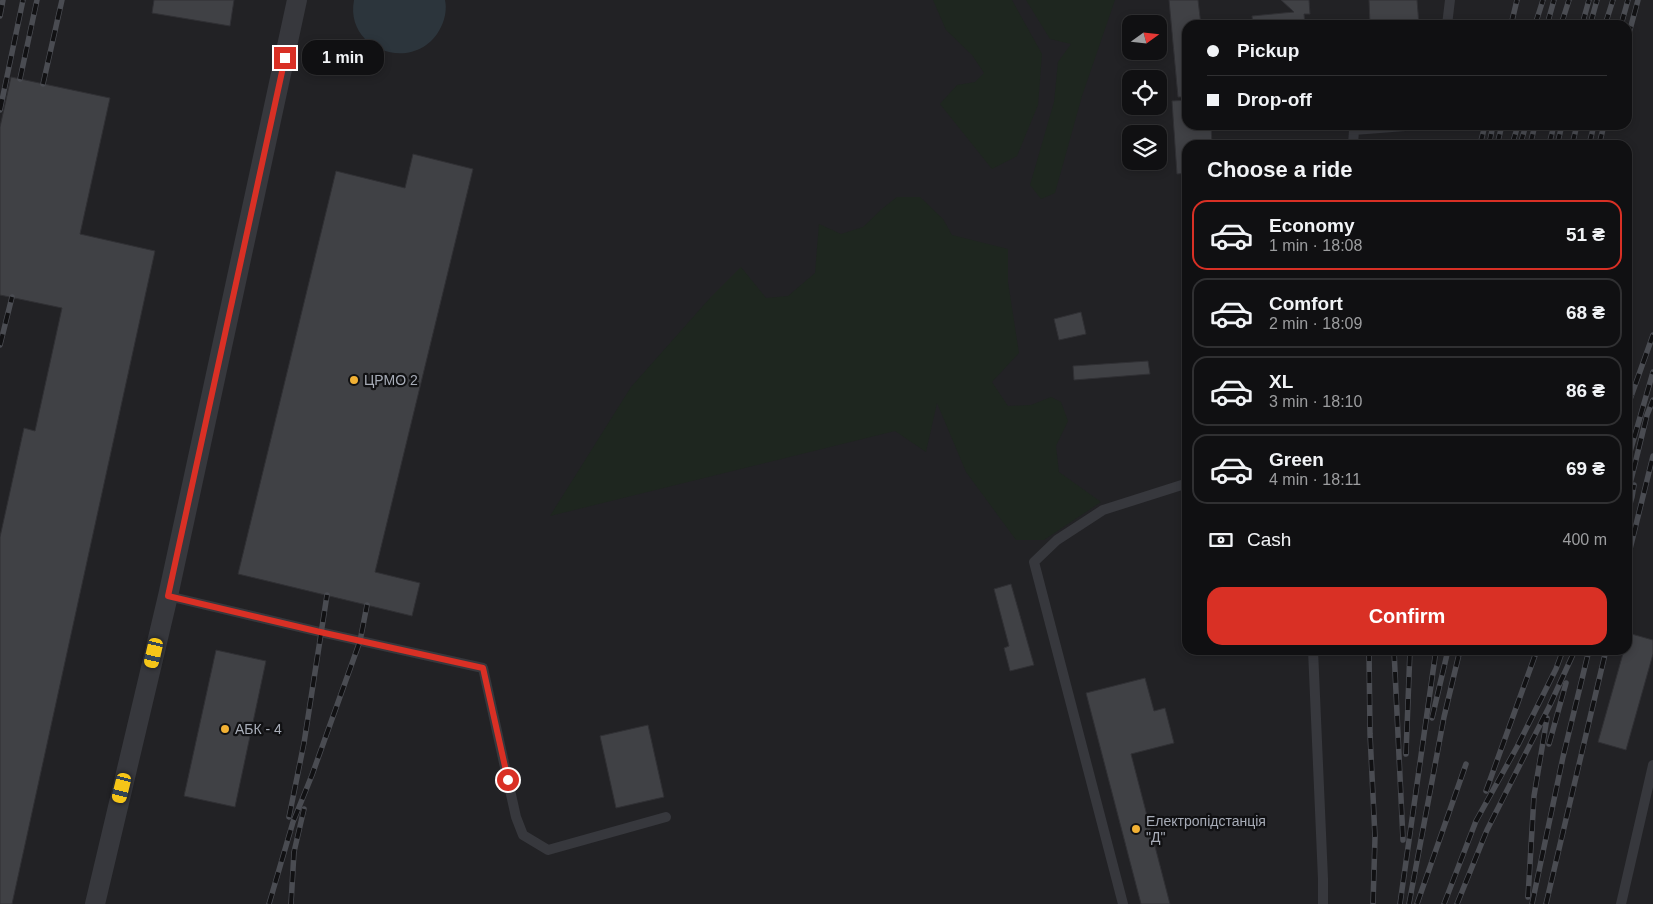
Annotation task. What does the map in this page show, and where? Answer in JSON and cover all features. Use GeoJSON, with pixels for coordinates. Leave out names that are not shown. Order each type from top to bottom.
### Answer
{"type":"FeatureCollection","features":[{"type":"Feature","properties":{"kind":"street"},"geometry":{"type":"LineString","coordinates":[[95,904],[168,596],[297,0]]}},
{"type":"Feature","properties":{"kind":"lane"},"geometry":{"type":"LineString","coordinates":[[1448,20],[1450,0]]}},
{"type":"Feature","properties":{"kind":"lane"},"geometry":{"type":"LineString","coordinates":[[1123,904],[1034,562],[1057,540],[1103,510],[1182,485]]}},
{"type":"Feature","properties":{"kind":"lane"},"geometry":{"type":"LineString","coordinates":[[168,596],[483,668],[516,817],[523,835],[548,850],[666,817]]}},
{"type":"Feature","properties":{"kind":"lane"},"geometry":{"type":"LineString","coordinates":[[1313,655],[1324,879],[1323,904]]}},
{"type":"Feature","properties":{"kind":"lane"},"geometry":{"type":"LineString","coordinates":[[1621,904],[1653,765]]}},
{"type":"Feature","properties":{"kind":"shaded area"},"geometry":{"type":"Polygon","coordinates":[[[0,0],[1653,0],[1653,904],[0,904],[0,0]]]}},
{"type":"Feature","properties":{"kind":"shaded area"},"geometry":{"type":"Polygon","coordinates":[[[354,0],[445,0],[444,21],[430,42],[416,50],[401,53],[385,51],[371,44],[360,33],[354,18],[354,0]]]}},
{"type":"Feature","properties":{"kind":"shaded area"},"geometry":{"type":"Polygon","coordinates":[[[933,0],[1012,0],[1042,54],[1038,105],[1017,156],[992,169],[940,104],[957,85],[975,82],[984,73],[972,55],[946,30],[933,0]]]}},
{"type":"Feature","properties":{"kind":"shaded area"},"geometry":{"type":"Polygon","coordinates":[[[1026,0],[1115,0],[1082,96],[1055,193],[1041,199],[1030,185],[1054,102],[1058,62],[1071,44],[1050,39],[1026,0]]]}},
{"type":"Feature","properties":{"kind":"shaded area"},"geometry":{"type":"Polygon","coordinates":[[[897,197],[920,197],[943,219],[952,235],[1008,249],[1008,282],[1019,353],[992,382],[1008,406],[1031,405],[1051,397],[1061,402],[1068,421],[1056,446],[1059,472],[1101,502],[1044,540],[1016,540],[966,472],[937,403],[926,452],[895,431],[550,516],[631,387],[710,298],[741,267],[766,298],[788,296],[815,273],[819,224],[841,234],[863,227],[897,197]]]}},
{"type":"Feature","properties":{"kind":"building"},"geometry":{"type":"Polygon","coordinates":[[[154,0],[234,0],[230,26],[152,13],[154,0]]]}},
{"type":"Feature","properties":{"kind":"building"},"geometry":{"type":"Polygon","coordinates":[[[1169,0],[1198,0],[1200,20],[1182,20],[1182,97],[1178,97],[1169,0]]]}},
{"type":"Feature","properties":{"kind":"building"},"geometry":{"type":"Polygon","coordinates":[[[1281,0],[1309,0],[1310,14],[1304,14],[1305,20],[1252,20],[1252,16],[1294,12],[1281,0]]]}},
{"type":"Feature","properties":{"kind":"building"},"geometry":{"type":"Polygon","coordinates":[[[1369,0],[1417,0],[1419,20],[1370,20],[1369,0]]]}},
{"type":"Feature","properties":{"kind":"building"},"geometry":{"type":"Polygon","coordinates":[[[11,77],[110,98],[80,234],[155,251],[12,904],[0,904],[0,537],[24,428],[35,431],[62,308],[0,295],[0,127],[11,77]]]}},
{"type":"Feature","properties":{"kind":"building"},"geometry":{"type":"Polygon","coordinates":[[[1182,100],[1182,130],[1211,130],[1212,140],[1182,140],[1182,174],[1177,174],[1172,101],[1182,100]]]}},
{"type":"Feature","properties":{"kind":"building","name":"ЦРМО 2"},"geometry":{"type":"Polygon","coordinates":[[[413,154],[473,169],[375,572],[420,583],[412,616],[238,574],[336,171],[405,188],[413,154]]]}},
{"type":"Feature","properties":{"kind":"building"},"geometry":{"type":"Polygon","coordinates":[[[1081,312],[1086,334],[1059,340],[1054,319],[1081,312]]]}},
{"type":"Feature","properties":{"kind":"building"},"geometry":{"type":"Polygon","coordinates":[[[1148,361],[1150,374],[1074,380],[1073,366],[1148,361]]]}},
{"type":"Feature","properties":{"kind":"building"},"geometry":{"type":"Polygon","coordinates":[[[1011,584],[1034,665],[1010,671],[1004,648],[1009,646],[994,589],[1011,584]]]}},
{"type":"Feature","properties":{"kind":"building"},"geometry":{"type":"Polygon","coordinates":[[[1632,634],[1653,640],[1653,654],[1626,750],[1598,742],[1623,655],[1632,655],[1632,634]]]}},
{"type":"Feature","properties":{"kind":"building","name":"АБК - 4"},"geometry":{"type":"Polygon","coordinates":[[[216,650],[266,661],[235,807],[184,796],[216,650]]]}},
{"type":"Feature","properties":{"kind":"building","name":"Електропідстанція \"Д\""},"geometry":{"type":"Polygon","coordinates":[[[1145,678],[1154,711],[1165,708],[1174,743],[1131,754],[1170,904],[1141,904],[1086,693],[1145,678]]]}},
{"type":"Feature","properties":{"kind":"building"},"geometry":{"type":"Polygon","coordinates":[[[648,725],[664,797],[616,808],[600,736],[648,725]]]}},
{"type":"Feature","properties":{"kind":"railway"},"geometry":{"type":"LineString","coordinates":[[0,16],[3,0]]}},
{"type":"Feature","properties":{"kind":"railway"},"geometry":{"type":"LineString","coordinates":[[0,110],[23,0]]}},
{"type":"Feature","properties":{"kind":"railway"},"geometry":{"type":"LineString","coordinates":[[20,79],[37,0]]}},
{"type":"Feature","properties":{"kind":"railway"},"geometry":{"type":"LineString","coordinates":[[43,84],[62,0]]}},
{"type":"Feature","properties":{"kind":"railway"},"geometry":{"type":"LineString","coordinates":[[1512,20],[1517,0]]}},
{"type":"Feature","properties":{"kind":"railway"},"geometry":{"type":"LineString","coordinates":[[1537,20],[1543,0]]}},
{"type":"Feature","properties":{"kind":"railway"},"geometry":{"type":"LineString","coordinates":[[1548,20],[1554,0]]}},
{"type":"Feature","properties":{"kind":"railway"},"geometry":{"type":"LineString","coordinates":[[1563,20],[1569,0]]}},
{"type":"Feature","properties":{"kind":"railway"},"geometry":{"type":"LineString","coordinates":[[1583,20],[1589,0]]}},
{"type":"Feature","properties":{"kind":"railway"},"geometry":{"type":"LineString","coordinates":[[1591,20],[1597,0]]}},
{"type":"Feature","properties":{"kind":"railway"},"geometry":{"type":"LineString","coordinates":[[1607,20],[1613,0]]}},
{"type":"Feature","properties":{"kind":"railway"},"geometry":{"type":"LineString","coordinates":[[1622,20],[1628,0]]}},
{"type":"Feature","properties":{"kind":"railway"},"geometry":{"type":"LineString","coordinates":[[1632,22],[1638,0]]}},
{"type":"Feature","properties":{"kind":"railway"},"geometry":{"type":"LineString","coordinates":[[1481,140],[1484,130]]}},
{"type":"Feature","properties":{"kind":"railway"},"geometry":{"type":"LineString","coordinates":[[1490,140],[1492,130]]}},
{"type":"Feature","properties":{"kind":"railway"},"geometry":{"type":"LineString","coordinates":[[1498,140],[1501,130]]}},
{"type":"Feature","properties":{"kind":"railway"},"geometry":{"type":"LineString","coordinates":[[1514,140],[1516,130]]}},
{"type":"Feature","properties":{"kind":"railway"},"geometry":{"type":"LineString","coordinates":[[1522,140],[1524,130]]}},
{"type":"Feature","properties":{"kind":"railway"},"geometry":{"type":"LineString","coordinates":[[1531,140],[1534,130]]}},
{"type":"Feature","properties":{"kind":"railway"},"geometry":{"type":"LineString","coordinates":[[1550,140],[1553,130]]}},
{"type":"Feature","properties":{"kind":"railway"},"geometry":{"type":"LineString","coordinates":[[1558,140],[1561,130]]}},
{"type":"Feature","properties":{"kind":"railway"},"geometry":{"type":"LineString","coordinates":[[1573,140],[1576,130]]}},
{"type":"Feature","properties":{"kind":"railway"},"geometry":{"type":"LineString","coordinates":[[1590,140],[1593,130]]}},
{"type":"Feature","properties":{"kind":"railway"},"geometry":{"type":"LineString","coordinates":[[1600,140],[1603,130]]}},
{"type":"Feature","properties":{"kind":"railway"},"geometry":{"type":"LineString","coordinates":[[0,345],[12,297]]}},
{"type":"Feature","properties":{"kind":"railway"},"geometry":{"type":"LineString","coordinates":[[1632,394],[1653,335]]}},
{"type":"Feature","properties":{"kind":"railway"},"geometry":{"type":"LineString","coordinates":[[1632,445],[1653,372]]}},
{"type":"Feature","properties":{"kind":"railway"},"geometry":{"type":"LineString","coordinates":[[1632,476],[1647,415],[1653,400]]}},
{"type":"Feature","properties":{"kind":"railway"},"geometry":{"type":"LineString","coordinates":[[1632,541],[1653,456]]}},
{"type":"Feature","properties":{"kind":"railway"},"geometry":{"type":"LineString","coordinates":[[1632,497],[1634,485]]}},
{"type":"Feature","properties":{"kind":"railway"},"geometry":{"type":"LineString","coordinates":[[289,817],[304,743],[327,595]]}},
{"type":"Feature","properties":{"kind":"railway"},"geometry":{"type":"LineString","coordinates":[[269,904],[293,822],[312,775],[360,641],[367,605]]}},
{"type":"Feature","properties":{"kind":"railway"},"geometry":{"type":"LineString","coordinates":[[1369,655],[1370,734],[1375,837],[1373,904]]}},
{"type":"Feature","properties":{"kind":"railway"},"geometry":{"type":"LineString","coordinates":[[1394,655],[1403,840]]}},
{"type":"Feature","properties":{"kind":"railway"},"geometry":{"type":"LineString","coordinates":[[1406,754],[1410,655]]}},
{"type":"Feature","properties":{"kind":"railway"},"geometry":{"type":"LineString","coordinates":[[1400,904],[1435,655]]}},
{"type":"Feature","properties":{"kind":"railway"},"geometry":{"type":"LineString","coordinates":[[1432,718],[1447,655]]}},
{"type":"Feature","properties":{"kind":"railway"},"geometry":{"type":"LineString","coordinates":[[1409,904],[1444,717],[1459,655]]}},
{"type":"Feature","properties":{"kind":"railway"},"geometry":{"type":"LineString","coordinates":[[1486,791],[1535,655]]}},
{"type":"Feature","properties":{"kind":"railway"},"geometry":{"type":"LineString","coordinates":[[1444,904],[1476,821],[1517,747],[1561,655]]}},
{"type":"Feature","properties":{"kind":"railway"},"geometry":{"type":"LineString","coordinates":[[1457,904],[1487,830],[1549,707],[1573,655]]}},
{"type":"Feature","properties":{"kind":"railway"},"geometry":{"type":"LineString","coordinates":[[1532,904],[1563,757],[1588,655]]}},
{"type":"Feature","properties":{"kind":"railway"},"geometry":{"type":"LineString","coordinates":[[1546,904],[1605,655]]}},
{"type":"Feature","properties":{"kind":"railway"},"geometry":{"type":"LineString","coordinates":[[1549,744],[1566,683]]}},
{"type":"Feature","properties":{"kind":"railway"},"geometry":{"type":"LineString","coordinates":[[1528,897],[1534,796],[1547,718]]}},
{"type":"Feature","properties":{"kind":"railway"},"geometry":{"type":"LineString","coordinates":[[1417,904],[1466,764]]}},
{"type":"Feature","properties":{"kind":"railway"},"geometry":{"type":"LineString","coordinates":[[291,904],[294,852],[304,809]]}},
{"type":"Feature","properties":{"kind":"place","name":"ЦРМО 2"},"geometry":{"type":"Point","coordinates":[354,380]}},
{"type":"Feature","properties":{"kind":"place","name":"АБК - 4"},"geometry":{"type":"Point","coordinates":[225,729]}},
{"type":"Feature","properties":{"kind":"place","name":"Електропідстанція \"Д\""},"geometry":{"type":"Point","coordinates":[1136,829]}},
{"type":"Feature","properties":{"kind":"route"},"geometry":{"type":"LineString","coordinates":[[285,58],[168,596],[483,668],[508,780]]}}]}
